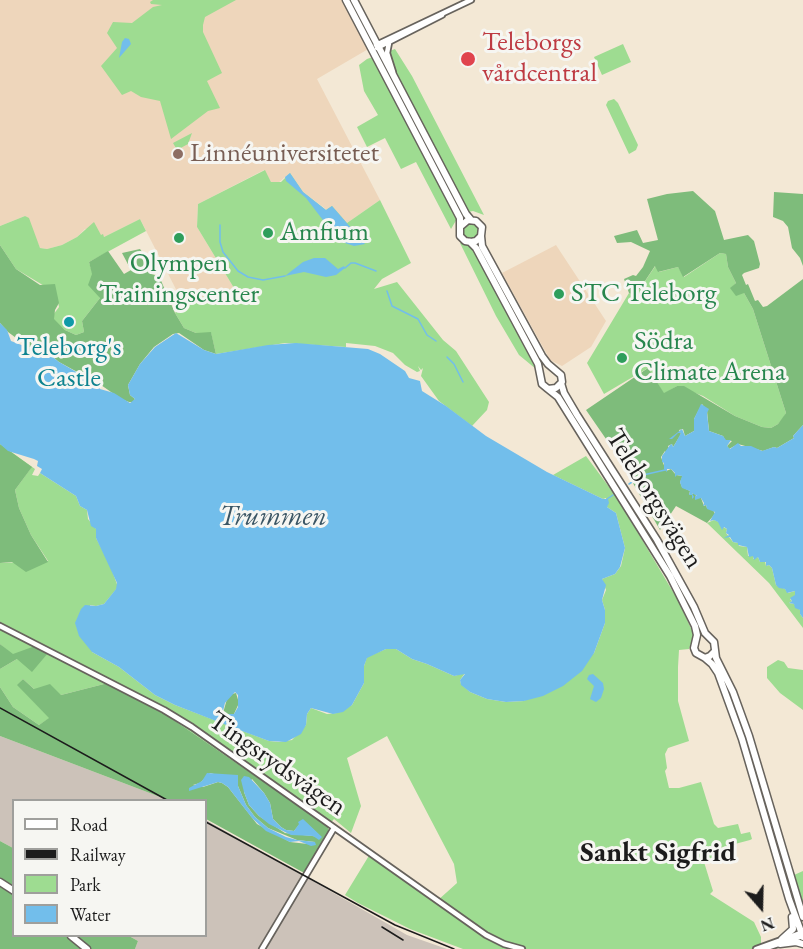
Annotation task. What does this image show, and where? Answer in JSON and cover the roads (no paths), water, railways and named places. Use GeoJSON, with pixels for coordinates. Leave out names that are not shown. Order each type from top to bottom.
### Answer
{"type":"FeatureCollection","features":[{"type":"Feature","properties":{"kind":"main road"},"geometry":{"type":"LineString","coordinates":[[346,0],[375,47],[393,72],[466,214],[480,225],[482,246],[542,356],[561,375],[561,383],[555,389],[548,389],[542,384],[538,364],[476,248],[460,236],[460,218],[375,47],[354,0]]}},
{"type":"Feature","properties":{"kind":"main road"},"geometry":{"type":"LineString","coordinates":[[460,226],[471,219]]}},
{"type":"Feature","properties":{"kind":"main road"},"geometry":{"type":"LineString","coordinates":[[470,242],[476,241],[481,236]]}},
{"type":"Feature","properties":{"kind":"main road"},"geometry":{"type":"LineString","coordinates":[[541,377],[546,370],[554,369]]}},
{"type":"Feature","properties":{"kind":"main road","name":"Teleborgsvägen"},"geometry":{"type":"LineString","coordinates":[[561,383],[577,415],[677,573],[709,638]]}},
{"type":"Feature","properties":{"kind":"main road","name":"Teleborgsvägen"},"geometry":{"type":"LineString","coordinates":[[548,389],[558,397],[650,542],[688,609],[696,630],[697,641]]}},
{"type":"Feature","properties":{"kind":"main road"},"geometry":{"type":"LineString","coordinates":[[802,935],[742,739],[716,670],[705,658],[696,653],[694,648],[701,638],[709,638],[715,645],[716,658],[733,692],[749,736],[803,917]]}},
{"type":"Feature","properties":{"kind":"main road"},"geometry":{"type":"LineString","coordinates":[[705,658],[714,652]]}},
{"type":"Feature","properties":{"kind":"main road"},"geometry":{"type":"LineString","coordinates":[[781,942],[794,926],[791,905]]}},
{"type":"Feature","properties":{"kind":"main road"},"geometry":{"type":"LineString","coordinates":[[72,937],[87,949]]}},
{"type":"Feature","properties":{"kind":"main road"},"geometry":{"type":"LineString","coordinates":[[781,942],[803,944]]}},
{"type":"Feature","properties":{"kind":"street"},"geometry":{"type":"LineString","coordinates":[[375,47],[471,0]]}},
{"type":"Feature","properties":{"kind":"street"},"geometry":{"type":"LineString","coordinates":[[375,47],[439,18],[443,13]]}},
{"type":"Feature","properties":{"kind":"street"},"geometry":{"type":"LineString","coordinates":[[390,42],[387,52],[393,72]]}},
{"type":"Feature","properties":{"kind":"street","name":"Tingsrydsvägen"},"geometry":{"type":"LineString","coordinates":[[0,626],[147,700],[192,727],[486,935],[504,944],[522,949]]}},
{"type":"Feature","properties":{"kind":"street"},"geometry":{"type":"LineString","coordinates":[[262,949],[333,828]]}},
{"type":"Feature","properties":{"kind":"street"},"geometry":{"type":"LineString","coordinates":[[756,949],[802,935]]}},
{"type":"Feature","properties":{"kind":"street"},"geometry":{"type":"LineString","coordinates":[[763,949],[781,942]]}},
{"type":"Feature","properties":{"kind":"water"},"geometry":{"type":"Polygon","coordinates":[[[125,38],[129,39],[131,44],[119,58],[122,42],[125,38]]]}},
{"type":"Feature","properties":{"kind":"water"},"geometry":{"type":"Polygon","coordinates":[[[290,173],[303,192],[326,210],[332,206],[365,244],[354,246],[339,241],[306,198],[286,181],[285,177],[290,173]]]}},
{"type":"Feature","properties":{"kind":"water"},"geometry":{"type":"Polygon","coordinates":[[[314,258],[325,258],[338,269],[344,266],[345,268],[336,275],[326,277],[304,272],[285,276],[303,262],[314,258]]]}},
{"type":"Feature","properties":{"kind":"water","name":"Trummen"},"geometry":{"type":"Polygon","coordinates":[[[0,323],[7,330],[11,341],[32,349],[44,350],[59,362],[99,385],[100,389],[114,393],[130,403],[135,399],[130,395],[128,385],[140,364],[155,347],[176,333],[204,350],[216,354],[268,345],[296,343],[368,349],[380,354],[405,371],[409,378],[420,381],[422,391],[486,436],[547,472],[603,499],[608,499],[607,507],[616,513],[625,548],[620,567],[615,574],[602,579],[606,585],[602,600],[605,623],[594,653],[582,671],[563,686],[543,696],[524,701],[506,702],[487,699],[470,692],[461,685],[460,680],[465,674],[454,676],[412,659],[396,649],[386,649],[367,658],[364,666],[364,683],[352,705],[343,712],[333,714],[311,708],[301,734],[286,742],[269,741],[155,695],[119,667],[92,652],[79,636],[75,623],[85,605],[104,604],[116,589],[117,583],[96,538],[96,529],[91,526],[87,510],[80,506],[76,496],[40,473],[42,469],[37,466],[38,461],[8,451],[0,444],[0,323]],[[235,692],[225,703],[223,711],[226,714],[234,714],[238,707],[238,695],[235,692]]]}},
{"type":"Feature","properties":{"kind":"water"},"geometry":{"type":"Polygon","coordinates":[[[701,404],[709,409],[707,413],[709,431],[723,436],[726,440],[731,440],[727,446],[730,449],[738,443],[741,446],[751,446],[762,451],[777,448],[794,438],[793,436],[803,425],[803,618],[800,610],[795,608],[794,604],[789,603],[795,591],[787,593],[785,589],[779,588],[776,585],[772,568],[769,565],[766,566],[766,562],[760,562],[758,557],[754,560],[753,556],[749,557],[747,547],[738,545],[730,537],[724,538],[729,535],[726,533],[727,529],[724,527],[722,530],[718,522],[710,521],[715,512],[707,509],[706,505],[703,506],[701,498],[695,500],[697,496],[692,493],[694,497],[692,499],[692,495],[689,495],[690,491],[682,488],[680,482],[682,476],[675,477],[671,469],[667,469],[667,472],[664,469],[662,456],[670,445],[672,444],[673,447],[681,433],[669,439],[682,429],[685,436],[694,431],[694,419],[701,404]]]}},
{"type":"Feature","properties":{"kind":"water"},"geometry":{"type":"Polygon","coordinates":[[[593,674],[603,683],[604,689],[601,698],[596,702],[590,699],[594,686],[587,679],[593,674]]]}},
{"type":"Feature","properties":{"kind":"water"},"geometry":{"type":"Polygon","coordinates":[[[207,773],[238,775],[238,786],[246,805],[255,817],[268,828],[286,837],[315,842],[316,845],[311,846],[299,841],[290,842],[266,831],[222,783],[218,782],[189,791],[189,788],[202,781],[207,773]]]}},
{"type":"Feature","properties":{"kind":"water"},"geometry":{"type":"Polygon","coordinates":[[[244,776],[249,777],[264,793],[270,803],[273,819],[281,827],[294,831],[298,822],[303,819],[322,837],[319,840],[313,836],[291,835],[269,824],[249,805],[241,780],[244,776]]]}},
{"type":"Feature","properties":{"kind":"waterway"},"geometry":{"type":"LineString","coordinates":[[220,225],[220,242],[223,252],[238,271],[248,277],[263,280],[285,276]]}},
{"type":"Feature","properties":{"kind":"waterway"},"geometry":{"type":"LineString","coordinates":[[345,268],[355,263],[376,271]]}},
{"type":"Feature","properties":{"kind":"waterway"},"geometry":{"type":"LineString","coordinates":[[387,291],[392,306],[418,319],[427,335],[436,341]]}},
{"type":"Feature","properties":{"kind":"waterway"},"geometry":{"type":"LineString","coordinates":[[447,357],[454,364],[463,382]]}},
{"type":"Feature","properties":{"kind":"waterway"},"geometry":{"type":"LineString","coordinates":[[629,484],[643,475],[665,470]]}},
{"type":"Feature","properties":{"kind":"waterway"},"geometry":{"type":"LineString","coordinates":[[607,499],[613,495]]}},
{"type":"Feature","properties":{"kind":"railway"},"geometry":{"type":"LineString","coordinates":[[0,708],[165,799]]}},
{"type":"Feature","properties":{"kind":"railway"},"geometry":{"type":"LineString","coordinates":[[207,823],[395,925],[454,949]]}},
{"type":"Feature","properties":{"kind":"railway"},"geometry":{"type":"LineString","coordinates":[[382,927],[403,940]]}},
{"type":"Feature","properties":{"kind":"place","name":"Teleborgs vårdcentral"},"geometry":{"type":"Point","coordinates":[468,59]}},
{"type":"Feature","properties":{"kind":"place","name":"Linnéuniversitetet"},"geometry":{"type":"Point","coordinates":[178,154]}},
{"type":"Feature","properties":{"kind":"place","name":"Amfium"},"geometry":{"type":"Point","coordinates":[268,233]}},
{"type":"Feature","properties":{"kind":"place","name":"Olympen Trainingscenter"},"geometry":{"type":"Point","coordinates":[179,238]}},
{"type":"Feature","properties":{"kind":"place","name":"STC Teleborg"},"geometry":{"type":"Point","coordinates":[559,294]}},
{"type":"Feature","properties":{"kind":"place","name":"Teleborg's Castle"},"geometry":{"type":"Point","coordinates":[69,322]}},
{"type":"Feature","properties":{"kind":"place","name":"Södra Climate Arena"},"geometry":{"type":"Point","coordinates":[622,358]}},
{"type":"Feature","properties":{"kind":"district","name":"Sankt Sigfrid"},"geometry":{"type":"Point","coordinates":[658,853]}}]}
